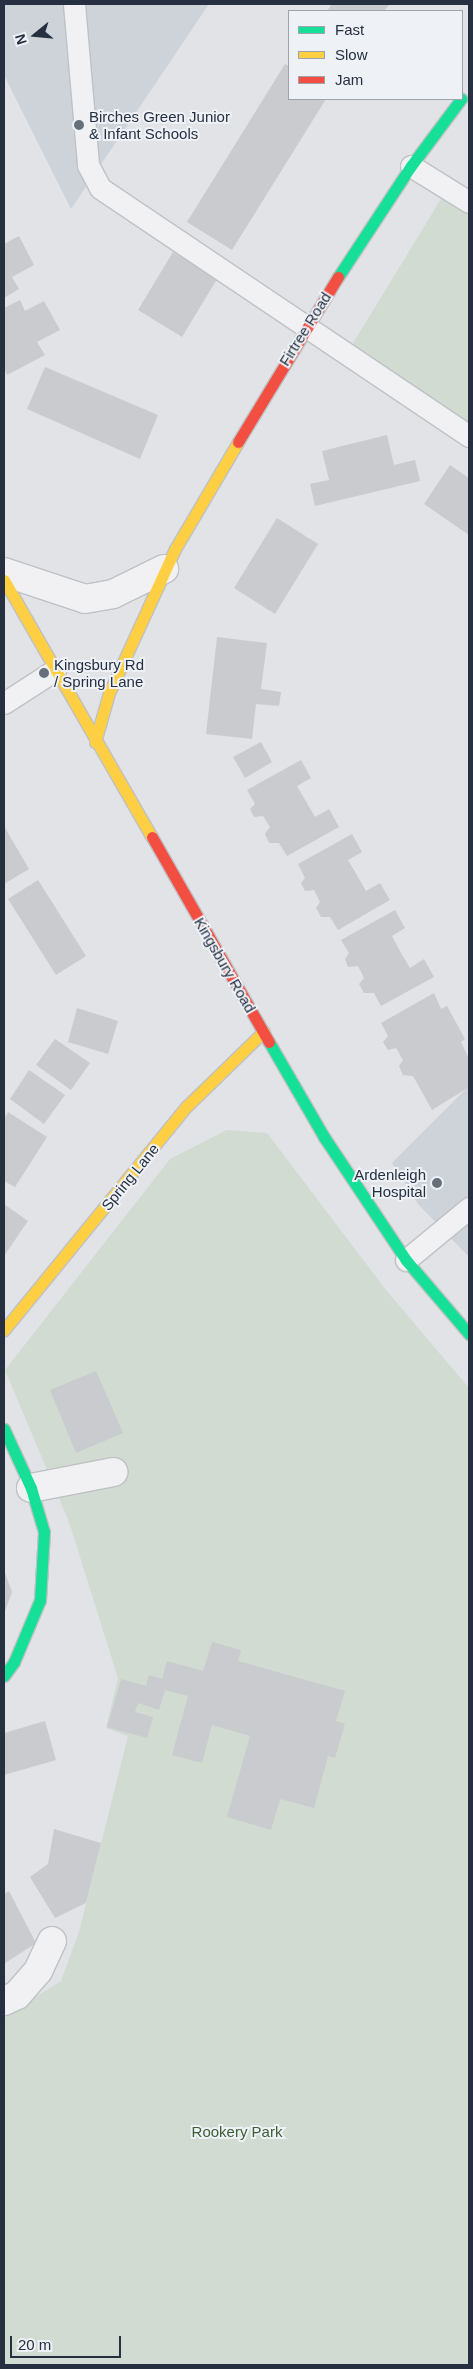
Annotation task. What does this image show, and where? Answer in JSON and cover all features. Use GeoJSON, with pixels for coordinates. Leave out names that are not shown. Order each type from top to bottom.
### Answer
{"type":"FeatureCollection","features":[{"type":"Feature","properties":{"kind":"street","name":"Firtree Road"},"geometry":{"type":"LineString","coordinates":[[95,742],[109,693],[164,569],[305,327],[411,166],[460,100]]}},
{"type":"Feature","properties":{"kind":"street"},"geometry":{"type":"LineString","coordinates":[[4,572],[85,599],[114,594],[164,569]]}},
{"type":"Feature","properties":{"kind":"street","name":"Kingsbury Road"},"geometry":{"type":"LineString","coordinates":[[4,580],[95,742],[324,1137],[406,1260],[469,1334]]}},
{"type":"Feature","properties":{"kind":"street","name":"Spring Lane"},"geometry":{"type":"LineString","coordinates":[[4,1330],[187,1106],[264,1031]]}},
{"type":"Feature","properties":{"kind":"street"},"geometry":{"type":"LineString","coordinates":[[4,1429],[31,1488],[44,1532],[44,1574],[29,1629],[4,1676]]}},
{"type":"Feature","properties":{"kind":"street"},"geometry":{"type":"LineString","coordinates":[[31,1488],[113,1472]]}},
{"type":"Feature","properties":{"kind":"street"},"geometry":{"type":"LineString","coordinates":[[4,2001],[17,1995],[38,1971],[52,1941]]}},
{"type":"Feature","properties":{"kind":"lane"},"geometry":{"type":"LineString","coordinates":[[74,4],[88,165],[100,188],[469,436]]}},
{"type":"Feature","properties":{"kind":"lane"},"geometry":{"type":"LineString","coordinates":[[411,166],[469,202]]}},
{"type":"Feature","properties":{"kind":"lane"},"geometry":{"type":"LineString","coordinates":[[4,703],[55,670]]}},
{"type":"Feature","properties":{"kind":"lane"},"geometry":{"type":"LineString","coordinates":[[406,1260],[469,1208]]}},
{"type":"Feature","properties":{"kind":"shaded area","name":"Birches Green Junior & Infant Schools"},"geometry":{"type":"Polygon","coordinates":[[[4,4],[209,4],[71,209],[4,75],[4,4]]]}},
{"type":"Feature","properties":{"kind":"shaded area","name":"Ardenleigh Hospital"},"geometry":{"type":"Polygon","coordinates":[[[469,1086],[469,1257],[418,1204],[392,1163],[469,1086]]]}},
{"type":"Feature","properties":{"kind":"green space"},"geometry":{"type":"Polygon","coordinates":[[[444,194],[469,211],[469,424],[352,345],[444,194]]]}},
{"type":"Feature","properties":{"kind":"green space","name":"Rookery Park"},"geometry":{"type":"Polygon","coordinates":[[[227,1130],[267,1133],[386,1290],[469,1388],[469,2365],[4,2365],[4,2017],[61,1981],[79,1932],[128,1736],[106,1728],[118,1678],[69,1522],[5,1370],[170,1159],[227,1130]]]}},
{"type":"Feature","properties":{"kind":"building"},"geometry":{"type":"Polygon","coordinates":[[[332,4],[390,4],[385,10],[328,10],[332,4]]]}},
{"type":"Feature","properties":{"kind":"building"},"geometry":{"type":"Polygon","coordinates":[[[285,64],[288,66],[288,100],[325,100],[232,250],[187,222],[285,64]]]}},
{"type":"Feature","properties":{"kind":"building"},"geometry":{"type":"Polygon","coordinates":[[[19,236],[34,265],[12,277],[19,289],[4,298],[4,244],[19,236]]]}},
{"type":"Feature","properties":{"kind":"building"},"geometry":{"type":"Polygon","coordinates":[[[173,252],[217,279],[182,337],[138,310],[173,252]]]}},
{"type":"Feature","properties":{"kind":"building"},"geometry":{"type":"Polygon","coordinates":[[[20,300],[25,311],[44,301],[60,330],[37,342],[45,355],[7,375],[4,368],[4,308],[20,300]]]}},
{"type":"Feature","properties":{"kind":"building"},"geometry":{"type":"Polygon","coordinates":[[[45,367],[158,415],[140,459],[27,409],[45,367]]]}},
{"type":"Feature","properties":{"kind":"building"},"geometry":{"type":"Polygon","coordinates":[[[387,435],[394,465],[415,460],[420,481],[315,506],[310,484],[329,480],[322,451],[387,435]]]}},
{"type":"Feature","properties":{"kind":"building"},"geometry":{"type":"Polygon","coordinates":[[[450,465],[469,478],[469,535],[424,504],[450,465]]]}},
{"type":"Feature","properties":{"kind":"building"},"geometry":{"type":"Polygon","coordinates":[[[277,518],[318,544],[275,614],[234,588],[277,518]]]}},
{"type":"Feature","properties":{"kind":"building"},"geometry":{"type":"Polygon","coordinates":[[[217,637],[267,643],[261,689],[281,692],[279,706],[256,704],[252,739],[206,734],[217,637]]]}},
{"type":"Feature","properties":{"kind":"building"},"geometry":{"type":"Polygon","coordinates":[[[261,742],[272,762],[245,778],[233,757],[261,742]]]}},
{"type":"Feature","properties":{"kind":"building"},"geometry":{"type":"Polygon","coordinates":[[[301,760],[311,778],[297,786],[315,817],[329,809],[339,827],[287,856],[279,843],[269,843],[265,834],[270,827],[263,816],[254,817],[250,809],[255,804],[247,790],[301,760]]]}},
{"type":"Feature","properties":{"kind":"building"},"geometry":{"type":"Polygon","coordinates":[[[4,826],[29,869],[4,884],[4,826]]]}},
{"type":"Feature","properties":{"kind":"building"},"geometry":{"type":"Polygon","coordinates":[[[352,834],[362,852],[348,860],[366,891],[380,883],[390,900],[338,930],[330,917],[321,917],[316,908],[320,902],[314,890],[305,891],[301,883],[305,878],[298,864],[352,834]]]}},
{"type":"Feature","properties":{"kind":"building"},"geometry":{"type":"Polygon","coordinates":[[[38,880],[86,956],[56,975],[8,899],[38,880]]]}},
{"type":"Feature","properties":{"kind":"building"},"geometry":{"type":"Polygon","coordinates":[[[395,910],[405,928],[392,936],[401,953],[410,968],[424,959],[434,977],[381,1006],[374,993],[364,993],[359,984],[364,978],[358,966],[348,967],[345,959],[349,953],[341,940],[395,910]]]}},
{"type":"Feature","properties":{"kind":"building"},"geometry":{"type":"Polygon","coordinates":[[[434,993],[441,1009],[447,1006],[465,1039],[461,1042],[469,1059],[469,1087],[432,1110],[413,1076],[403,1075],[399,1066],[403,1060],[396,1048],[388,1050],[383,1042],[388,1036],[381,1023],[434,993]]]}},
{"type":"Feature","properties":{"kind":"building"},"geometry":{"type":"Polygon","coordinates":[[[77,1008],[118,1021],[108,1054],[68,1042],[77,1008]]]}},
{"type":"Feature","properties":{"kind":"building"},"geometry":{"type":"Polygon","coordinates":[[[55,1039],[90,1063],[71,1090],[36,1065],[55,1039]]]}},
{"type":"Feature","properties":{"kind":"building"},"geometry":{"type":"Polygon","coordinates":[[[29,1070],[65,1095],[44,1124],[10,1099],[29,1070]]]}},
{"type":"Feature","properties":{"kind":"building"},"geometry":{"type":"Polygon","coordinates":[[[8,1112],[47,1137],[15,1187],[4,1181],[4,1119],[8,1112]]]}},
{"type":"Feature","properties":{"kind":"building"},"geometry":{"type":"Polygon","coordinates":[[[4,1204],[28,1221],[4,1256],[4,1204]]]}},
{"type":"Feature","properties":{"kind":"building"},"geometry":{"type":"Polygon","coordinates":[[[96,1371],[123,1433],[76,1453],[50,1390],[96,1371]]]}},
{"type":"Feature","properties":{"kind":"building"},"geometry":{"type":"Polygon","coordinates":[[[4,1570],[12,1592],[4,1614],[4,1570]]]}},
{"type":"Feature","properties":{"kind":"building"},"geometry":{"type":"Polygon","coordinates":[[[212,1642],[241,1650],[238,1661],[345,1691],[336,1721],[345,1724],[335,1758],[328,1756],[314,1808],[280,1799],[271,1830],[227,1817],[250,1736],[212,1725],[202,1763],[172,1755],[188,1696],[165,1690],[159,1710],[138,1703],[135,1712],[153,1717],[147,1738],[107,1727],[121,1679],[146,1686],[149,1675],[162,1679],[167,1661],[203,1671],[212,1642]]]}},
{"type":"Feature","properties":{"kind":"building"},"geometry":{"type":"Polygon","coordinates":[[[45,1721],[56,1760],[4,1775],[4,1733],[45,1721]]]}},
{"type":"Feature","properties":{"kind":"building"},"geometry":{"type":"Polygon","coordinates":[[[54,1829],[101,1843],[86,1903],[55,1918],[30,1877],[48,1864],[54,1829]]]}},
{"type":"Feature","properties":{"kind":"building"},"geometry":{"type":"Polygon","coordinates":[[[9,1891],[36,1943],[4,1964],[4,1894],[9,1891]]]}},
{"type":"Feature","properties":{"kind":"traffic: fast"},"geometry":{"type":"LineString","coordinates":[[338,277],[411,166],[460,100]]}},
{"type":"Feature","properties":{"kind":"traffic: fast"},"geometry":{"type":"LineString","coordinates":[[269,1042],[324,1137],[406,1260],[469,1334]]}},
{"type":"Feature","properties":{"kind":"traffic: fast"},"geometry":{"type":"LineString","coordinates":[[4,1429],[31,1488],[44,1532],[40,1600],[14,1662],[4,1676]]}},
{"type":"Feature","properties":{"kind":"traffic: slow"},"geometry":{"type":"LineString","coordinates":[[95,742],[109,693],[175,549],[238,442]]}},
{"type":"Feature","properties":{"kind":"traffic: slow"},"geometry":{"type":"LineString","coordinates":[[4,580],[152,837]]}},
{"type":"Feature","properties":{"kind":"traffic: slow"},"geometry":{"type":"LineString","coordinates":[[4,1330],[187,1106],[264,1031]]}},
{"type":"Feature","properties":{"kind":"traffic: jam"},"geometry":{"type":"LineString","coordinates":[[238,442],[338,277]]}},
{"type":"Feature","properties":{"kind":"traffic: jam"},"geometry":{"type":"LineString","coordinates":[[152,837],[269,1042]]}},
{"type":"Feature","properties":{"kind":"place","name":"Birches Green Junior & Infant Schools"},"geometry":{"type":"Point","coordinates":[79,125]}},
{"type":"Feature","properties":{"kind":"place","name":"Kingsbury Rd / Spring Lane"},"geometry":{"type":"Point","coordinates":[44,673]}},
{"type":"Feature","properties":{"kind":"place","name":"Ardenleigh Hospital"},"geometry":{"type":"Point","coordinates":[437,1183]}}]}
